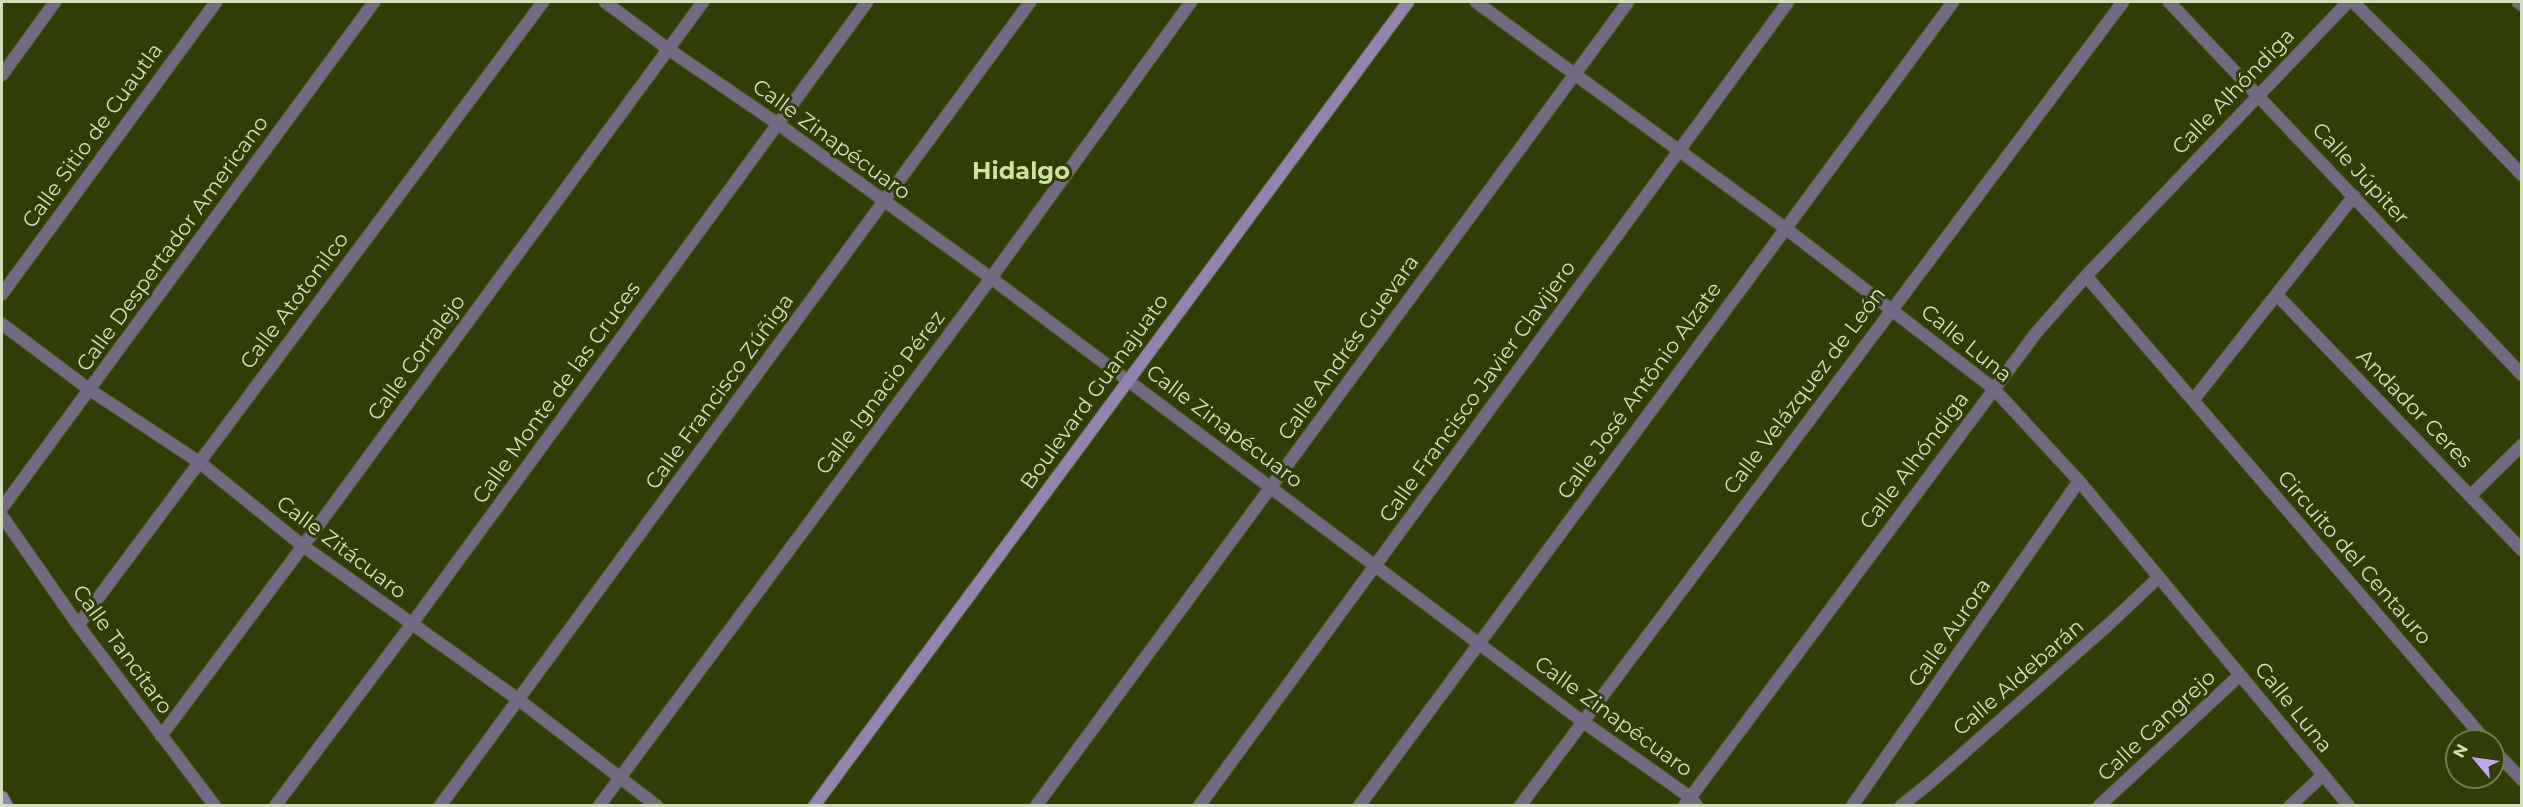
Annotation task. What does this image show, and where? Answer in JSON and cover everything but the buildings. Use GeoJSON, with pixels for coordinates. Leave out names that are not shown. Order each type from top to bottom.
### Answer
{"type":"FeatureCollection","features":[{"type":"Feature","properties":{"kind":"street"},"geometry":{"type":"LineString","coordinates":[[2,75],[55,2]]}},
{"type":"Feature","properties":{"kind":"street","name":"Calle Sitio de Cuautla"},"geometry":{"type":"LineString","coordinates":[[2,294],[216,2]]}},
{"type":"Feature","properties":{"kind":"street","name":"Calle Despertador Americano"},"geometry":{"type":"LineString","coordinates":[[2,508],[374,2]]}},
{"type":"Feature","properties":{"kind":"street","name":"Calle Atotonilco"},"geometry":{"type":"LineString","coordinates":[[78,625],[543,2]]}},
{"type":"Feature","properties":{"kind":"street","name":"Calle Zinapécuaro"},"geometry":{"type":"LineString","coordinates":[[605,2],[668,49],[778,124],[1128,379],[1690,803]]}},
{"type":"Feature","properties":{"kind":"street","name":"Calle Corralejo"},"geometry":{"type":"LineString","coordinates":[[161,736],[703,2]]}},
{"type":"Feature","properties":{"kind":"street","name":"Calle Monte de las Cruces"},"geometry":{"type":"LineString","coordinates":[[275,806],[411,625],[867,2]]}},
{"type":"Feature","properties":{"kind":"street","name":"Calle Francisco Zúñiga"},"geometry":{"type":"LineString","coordinates":[[440,806],[1030,2]]}},
{"type":"Feature","properties":{"kind":"street","name":"Calle Ignacio Pérez"},"geometry":{"type":"LineString","coordinates":[[599,806],[991,278],[1191,2]]}},
{"type":"Feature","properties":{"kind":"street","name":"Boulevard Guanajuato"},"geometry":{"type":"LineString","coordinates":[[814,806],[1408,2]]}},
{"type":"Feature","properties":{"kind":"street","name":"Calle Luna"},"geometry":{"type":"LineString","coordinates":[[1476,2],[1785,228],[1993,388],[2079,482],[2349,806]]}},
{"type":"Feature","properties":{"kind":"street","name":"Calle Andrés Guevara"},"geometry":{"type":"LineString","coordinates":[[1036,806],[1628,2]]}},
{"type":"Feature","properties":{"kind":"street","name":"Calle Francisco Javier Clavijero"},"geometry":{"type":"LineString","coordinates":[[1199,806],[1788,2]]}},
{"type":"Feature","properties":{"kind":"street","name":"Calle José Antônio Alzate"},"geometry":{"type":"LineString","coordinates":[[1359,806],[1953,2]]}},
{"type":"Feature","properties":{"kind":"street","name":"Calle Velázquez de León"},"geometry":{"type":"LineString","coordinates":[[1520,806],[2122,2]]}},
{"type":"Feature","properties":{"kind":"street","name":"Calle Júpiter"},"geometry":{"type":"LineString","coordinates":[[2169,2],[2259,94],[2522,375]]}},
{"type":"Feature","properties":{"kind":"street"},"geometry":{"type":"LineString","coordinates":[[2353,2],[2422,70],[2522,175]]}},
{"type":"Feature","properties":{"kind":"street","name":"Calle Alhóndiga"},"geometry":{"type":"LineString","coordinates":[[1690,803],[1993,388],[2036,333],[2086,276],[2259,94],[2340,4]]}},
{"type":"Feature","properties":{"kind":"street"},"geometry":{"type":"LineString","coordinates":[[2194,399],[2354,196]]}},
{"type":"Feature","properties":{"kind":"street","name":"Circuito del Centauro"},"geometry":{"type":"LineString","coordinates":[[2086,276],[2476,729]]}},
{"type":"Feature","properties":{"kind":"street","name":"Andador Ceres"},"geometry":{"type":"LineString","coordinates":[[2277,295],[2522,550]]}},
{"type":"Feature","properties":{"kind":"street","name":"Calle Zitácuaro"},"geometry":{"type":"LineString","coordinates":[[2,324],[90,390],[199,462],[303,546],[519,700],[657,806]]}},
{"type":"Feature","properties":{"kind":"street"},"geometry":{"type":"LineString","coordinates":[[2469,496],[2522,445]]}},
{"type":"Feature","properties":{"kind":"street","name":"Calle Aurora"},"geometry":{"type":"LineString","coordinates":[[1852,806],[2079,482]]}},
{"type":"Feature","properties":{"kind":"street","name":"Calle Tancítaro"},"geometry":{"type":"LineString","coordinates":[[2,516],[78,625],[215,806]]}},
{"type":"Feature","properties":{"kind":"street","name":"Calle Aldebarán"},"geometry":{"type":"LineString","coordinates":[[1901,806],[2108,625],[2159,577]]}},
{"type":"Feature","properties":{"kind":"street","name":"Calle Cangrejo"},"geometry":{"type":"LineString","coordinates":[[2099,806],[2241,675]]}},
{"type":"Feature","properties":{"kind":"street"},"geometry":{"type":"LineString","coordinates":[[2505,762],[2522,780]]}},
{"type":"Feature","properties":{"kind":"street"},"geometry":{"type":"LineString","coordinates":[[2290,806],[2322,776]]}},
{"type":"Feature","properties":{"kind":"street"},"geometry":{"type":"LineString","coordinates":[[2,797],[7,806]]}},
{"type":"Feature","properties":{"kind":"district","name":"Hidalgo"},"geometry":{"type":"Point","coordinates":[1021,172]}}]}
